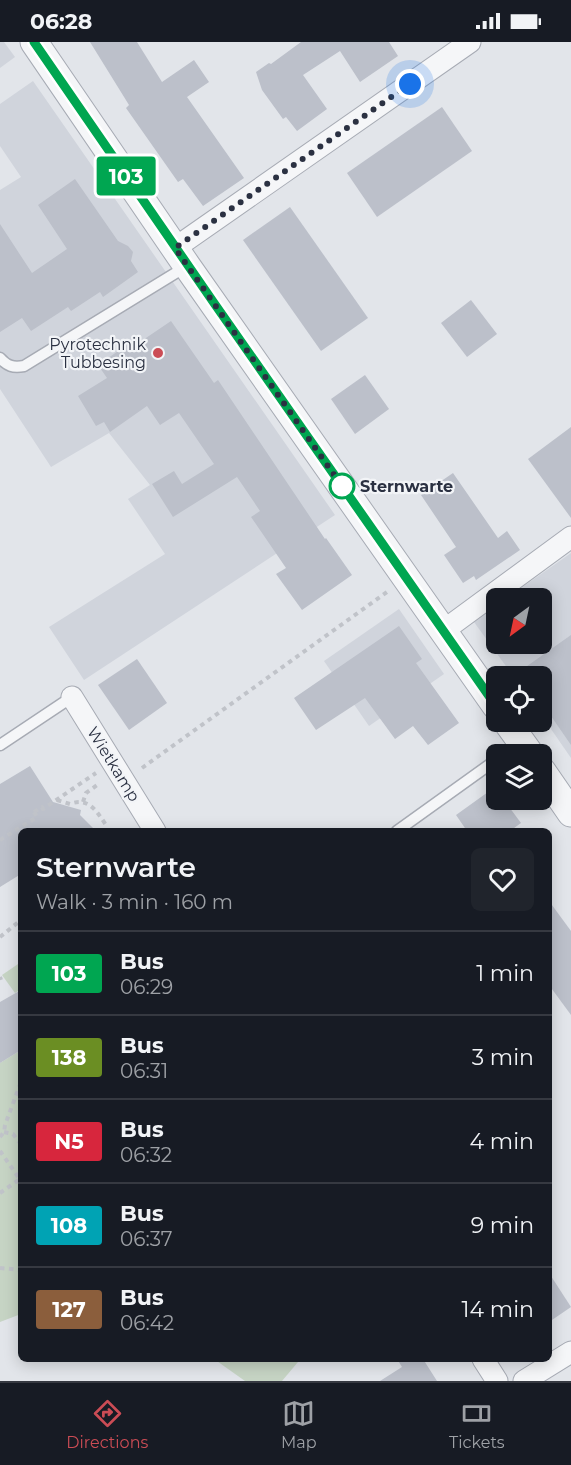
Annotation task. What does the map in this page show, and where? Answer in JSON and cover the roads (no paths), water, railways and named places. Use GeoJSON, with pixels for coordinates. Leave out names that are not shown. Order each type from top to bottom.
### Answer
{"type":"FeatureCollection","features":[{"type":"Feature","properties":{"kind":"street"},"geometry":{"type":"LineString","coordinates":[[34,42],[181,257],[486,692]]}},
{"type":"Feature","properties":{"kind":"street"},"geometry":{"type":"LineString","coordinates":[[181,257],[470,42]]}},
{"type":"Feature","properties":{"kind":"street"},"geometry":{"type":"LineString","coordinates":[[443,631],[571,537]]}},
{"type":"Feature","properties":{"kind":"street","name":"Wietkamp"},"geometry":{"type":"LineString","coordinates":[[72,697],[153,828]]}},
{"type":"Feature","properties":{"kind":"street"},"geometry":{"type":"LineString","coordinates":[[552,785],[571,813]]}},
{"type":"Feature","properties":{"kind":"street"},"geometry":{"type":"LineString","coordinates":[[524,1381],[571,1352]]}},
{"type":"Feature","properties":{"kind":"street"},"geometry":{"type":"LineString","coordinates":[[485,1362],[497,1381]]}},
{"type":"Feature","properties":{"kind":"lane"},"geometry":{"type":"LineString","coordinates":[[0,358],[6,365],[16,368],[24,366],[181,257]]}},
{"type":"Feature","properties":{"kind":"lane"},"geometry":{"type":"LineString","coordinates":[[0,745],[72,697]]}},
{"type":"Feature","properties":{"kind":"lane"},"geometry":{"type":"LineString","coordinates":[[401,828],[486,767]]}},
{"type":"Feature","properties":{"kind":"place","name":"Pyrotechnik Tubbesing"},"geometry":{"type":"Point","coordinates":[158,353]}},
{"type":"Feature","properties":{"kind":"place","name":"Sternwarte"},"geometry":{"type":"Point","coordinates":[342,486]}}]}
